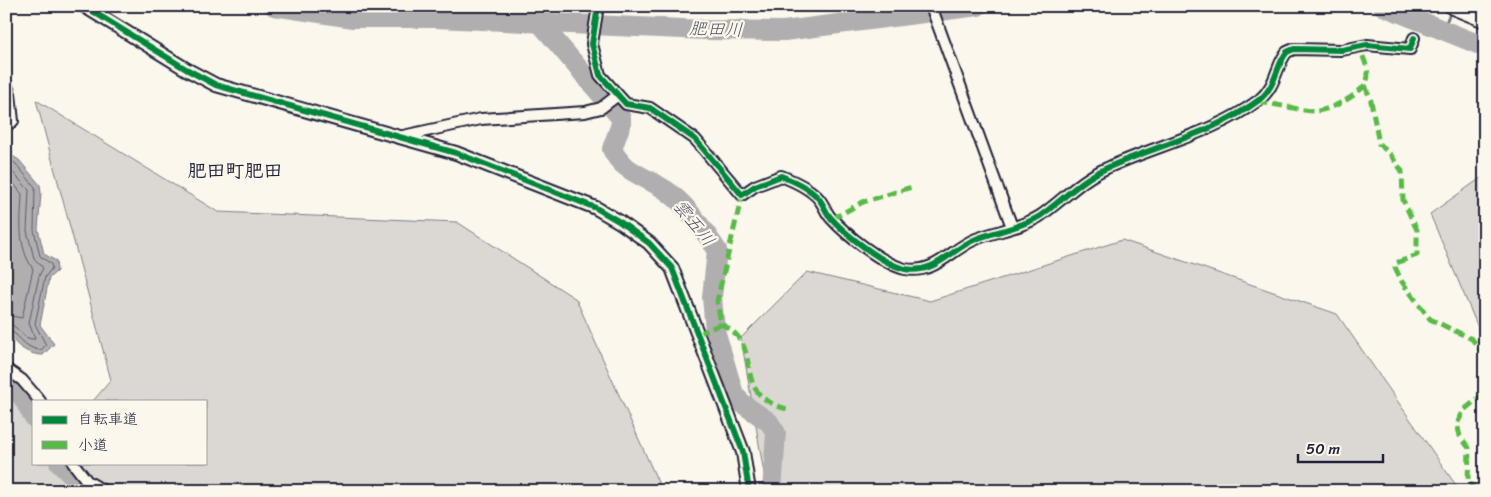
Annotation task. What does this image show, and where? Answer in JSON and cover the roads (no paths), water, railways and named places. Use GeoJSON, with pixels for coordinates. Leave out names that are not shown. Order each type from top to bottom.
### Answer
{"type":"FeatureCollection","features":[{"type":"Feature","properties":{"kind":"main road"},"geometry":{"type":"LineString","coordinates":[[1453,6],[1485,20]]}},
{"type":"Feature","properties":{"kind":"street"},"geometry":{"type":"LineString","coordinates":[[84,6],[186,69],[216,85],[403,136],[456,153],[596,208],[620,222],[649,243],[672,268],[684,294],[743,452],[749,491]]}},
{"type":"Feature","properties":{"kind":"street"},"geometry":{"type":"LineString","coordinates":[[598,6],[592,44],[600,75],[616,96],[626,104],[650,108],[695,139],[742,195],[755,186],[781,176],[790,179],[810,190],[839,226],[894,266],[918,270],[939,264],[969,241],[1039,216],[1096,173],[1194,134],[1260,100],[1270,89],[1287,52],[1294,49],[1342,50],[1367,45],[1410,49],[1414,38]]}},
{"type":"Feature","properties":{"kind":"street"},"geometry":{"type":"LineString","coordinates":[[931,6],[1012,227]]}},
{"type":"Feature","properties":{"kind":"street"},"geometry":{"type":"LineString","coordinates":[[6,84],[10,94],[14,121],[6,126]]}},
{"type":"Feature","properties":{"kind":"street"},"geometry":{"type":"LineString","coordinates":[[403,136],[481,119],[585,112],[601,108],[616,96]]}},
{"type":"Feature","properties":{"kind":"street"},"geometry":{"type":"LineString","coordinates":[[6,369],[22,380],[39,400]]}},
{"type":"Feature","properties":{"kind":"street"},"geometry":{"type":"LineString","coordinates":[[74,464],[87,481],[104,491]]}},
{"type":"Feature","properties":{"kind":"water"},"geometry":{"type":"Polygon","coordinates":[[[6,152],[19,160],[40,185],[38,229],[44,254],[56,261],[57,271],[49,278],[40,325],[54,344],[43,355],[31,353],[21,348],[12,340],[6,330],[6,152]]]}},
{"type":"Feature","properties":{"kind":"waterway","name":"肥田川"},"geometry":{"type":"LineString","coordinates":[[274,6],[353,18],[435,18],[705,30],[784,31],[978,6]]}},
{"type":"Feature","properties":{"kind":"waterway","name":"肥田川"},"geometry":{"type":"LineString","coordinates":[[1383,6],[1485,47]]}},
{"type":"Feature","properties":{"kind":"waterway"},"geometry":{"type":"LineString","coordinates":[[1443,29],[1451,11]]}},
{"type":"Feature","properties":{"kind":"waterway","name":"雲五川"},"geometry":{"type":"LineString","coordinates":[[541,24],[621,118],[621,124],[612,149],[622,164],[675,197],[695,218],[717,250],[712,297],[715,330],[734,394],[743,404],[769,422],[776,433],[772,491]]}},
{"type":"Feature","properties":{"kind":"waterway"},"geometry":{"type":"LineString","coordinates":[[6,379],[23,398],[32,414]]}},
{"type":"Feature","properties":{"kind":"waterway"},"geometry":{"type":"LineString","coordinates":[[60,464],[87,491]]}},
{"type":"Feature","properties":{"kind":"district","name":"肥田町肥田"},"geometry":{"type":"Point","coordinates":[235,170]}}]}
